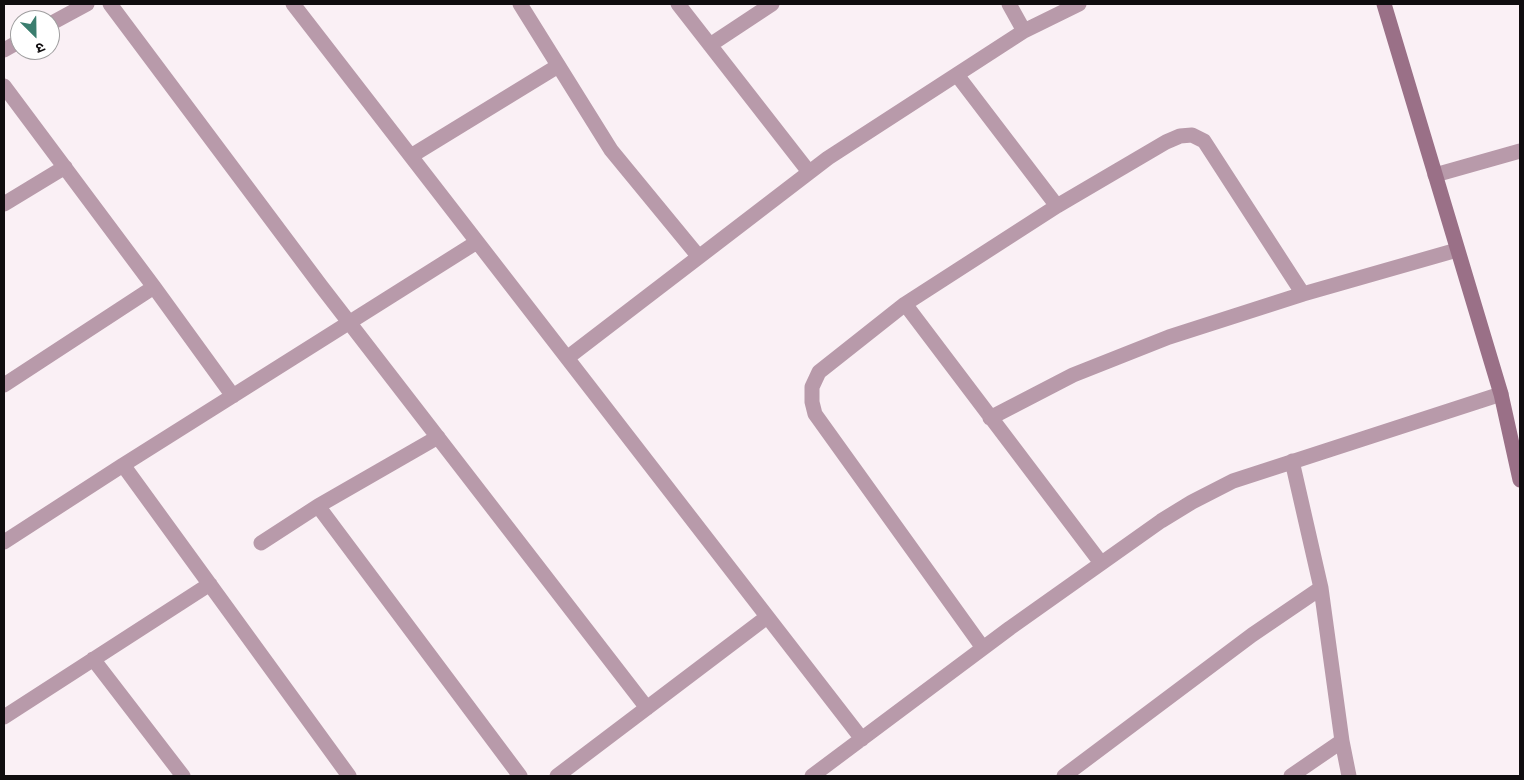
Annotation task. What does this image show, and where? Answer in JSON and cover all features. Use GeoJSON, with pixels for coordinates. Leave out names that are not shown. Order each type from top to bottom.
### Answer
{"type":"FeatureCollection","features":[{"type":"Feature","properties":{"kind":"main road"},"geometry":{"type":"LineString","coordinates":[[1384,4],[1501,394],[1520,480]]}},
{"type":"Feature","properties":{"kind":"street"},"geometry":{"type":"LineString","coordinates":[[60,19],[87,4]]}},
{"type":"Feature","properties":{"kind":"street"},"geometry":{"type":"LineString","coordinates":[[110,4],[350,323],[647,708]]}},
{"type":"Feature","properties":{"kind":"street"},"geometry":{"type":"LineString","coordinates":[[294,4],[862,739]]}},
{"type":"Feature","properties":{"kind":"street"},"geometry":{"type":"LineString","coordinates":[[520,4],[611,150],[699,257]]}},
{"type":"Feature","properties":{"kind":"street"},"geometry":{"type":"LineString","coordinates":[[678,4],[809,172]]}},
{"type":"Feature","properties":{"kind":"street"},"geometry":{"type":"LineString","coordinates":[[710,45],[772,4]]}},
{"type":"Feature","properties":{"kind":"street"},"geometry":{"type":"LineString","coordinates":[[1009,4],[1024,31]]}},
{"type":"Feature","properties":{"kind":"street"},"geometry":{"type":"LineString","coordinates":[[567,358],[828,158],[1024,31],[1079,4]]}},
{"type":"Feature","properties":{"kind":"street"},"geometry":{"type":"LineString","coordinates":[[411,156],[558,66]]}},
{"type":"Feature","properties":{"kind":"street"},"geometry":{"type":"LineString","coordinates":[[956,74],[1057,206]]}},
{"type":"Feature","properties":{"kind":"street"},"geometry":{"type":"LineString","coordinates":[[4,86],[233,396]]}},
{"type":"Feature","properties":{"kind":"street"},"geometry":{"type":"LineString","coordinates":[[983,648],[815,414],[812,402],[812,387],[819,372],[905,304],[1057,206],[1166,142],[1180,136],[1192,136],[1204,141],[1303,294]]}},
{"type":"Feature","properties":{"kind":"street"},"geometry":{"type":"LineString","coordinates":[[1436,175],[1520,151]]}},
{"type":"Feature","properties":{"kind":"street"},"geometry":{"type":"LineString","coordinates":[[4,204],[65,167]]}},
{"type":"Feature","properties":{"kind":"street"},"geometry":{"type":"LineString","coordinates":[[4,542],[477,242]]}},
{"type":"Feature","properties":{"kind":"street"},"geometry":{"type":"LineString","coordinates":[[990,418],[1074,375],[1169,337],[1303,294],[1457,250]]}},
{"type":"Feature","properties":{"kind":"street"},"geometry":{"type":"LineString","coordinates":[[4,385],[154,287]]}},
{"type":"Feature","properties":{"kind":"street"},"geometry":{"type":"LineString","coordinates":[[905,304],[1101,563]]}},
{"type":"Feature","properties":{"kind":"street"},"geometry":{"type":"LineString","coordinates":[[812,776],[983,648],[1161,521],[1192,502],[1233,481],[1501,394]]}},
{"type":"Feature","properties":{"kind":"street"},"geometry":{"type":"LineString","coordinates":[[261,543],[318,506],[438,438]]}},
{"type":"Feature","properties":{"kind":"street"},"geometry":{"type":"LineString","coordinates":[[1292,461],[1321,588],[1342,741],[1349,776]]}},
{"type":"Feature","properties":{"kind":"street"},"geometry":{"type":"LineString","coordinates":[[123,465],[349,776]]}},
{"type":"Feature","properties":{"kind":"street"},"geometry":{"type":"LineString","coordinates":[[318,506],[520,776]]}},
{"type":"Feature","properties":{"kind":"street"},"geometry":{"type":"LineString","coordinates":[[4,717],[210,584]]}},
{"type":"Feature","properties":{"kind":"street"},"geometry":{"type":"LineString","coordinates":[[1071,774],[1252,635],[1321,588]]}},
{"type":"Feature","properties":{"kind":"street"},"geometry":{"type":"LineString","coordinates":[[557,776],[768,617]]}},
{"type":"Feature","properties":{"kind":"street"},"geometry":{"type":"LineString","coordinates":[[93,659],[183,776]]}},
{"type":"Feature","properties":{"kind":"street"},"geometry":{"type":"LineString","coordinates":[[1291,776],[1342,741]]}}]}
